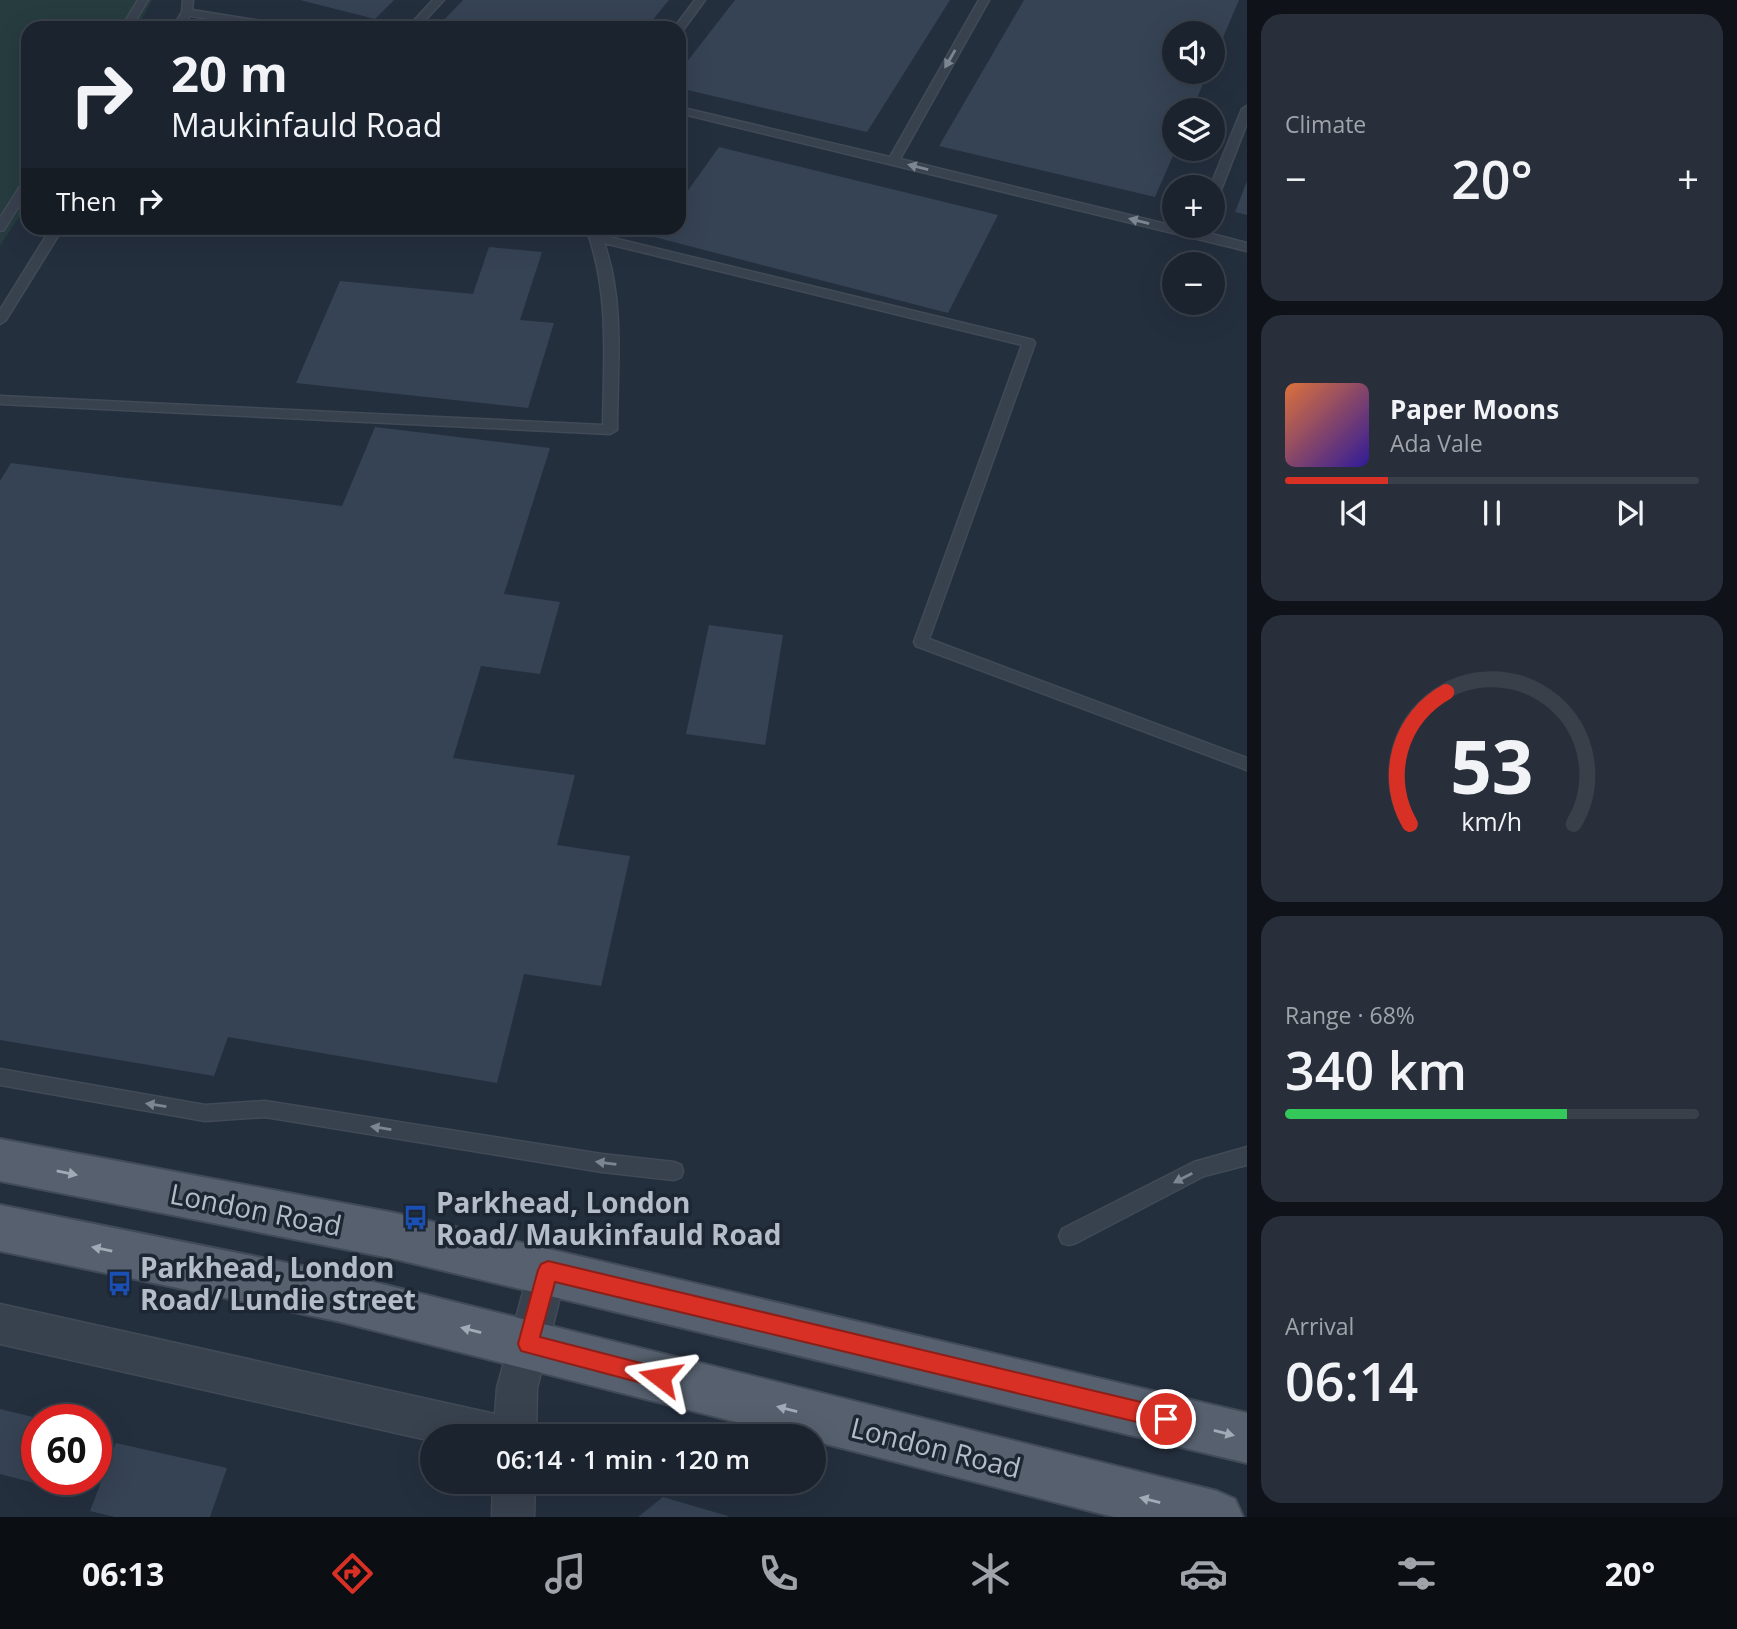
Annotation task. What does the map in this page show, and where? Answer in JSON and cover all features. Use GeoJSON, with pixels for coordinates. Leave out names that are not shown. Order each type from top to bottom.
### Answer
{"type":"FeatureCollection","features":[{"type":"Feature","properties":{"kind":"main road","name":"London Road"},"geometry":{"type":"LineString","coordinates":[[0,1160],[395,1236],[548,1270],[1247,1438]]}},
{"type":"Feature","properties":{"kind":"main road","name":"London Road"},"geometry":{"type":"LineString","coordinates":[[0,1228],[337,1297],[1217,1517]]}},
{"type":"Feature","properties":{"kind":"street"},"geometry":{"type":"LineString","coordinates":[[516,1424],[517,1388],[548,1270]]}},
{"type":"Feature","properties":{"kind":"street"},"geometry":{"type":"LineString","coordinates":[[0,1324],[448,1424]]}},
{"type":"Feature","properties":{"kind":"street"},"geometry":{"type":"LineString","coordinates":[[513,1517],[514,1494]]}},
{"type":"Feature","properties":{"kind":"lane"},"geometry":{"type":"LineString","coordinates":[[130,21],[144,0]]}},
{"type":"Feature","properties":{"kind":"lane"},"geometry":{"type":"LineString","coordinates":[[419,21],[439,0]]}},
{"type":"Feature","properties":{"kind":"lane"},"geometry":{"type":"LineString","coordinates":[[684,21],[700,0]]}},
{"type":"Feature","properties":{"kind":"lane"},"geometry":{"type":"LineString","coordinates":[[893,161],[984,0]]}},
{"type":"Feature","properties":{"kind":"lane"},"geometry":{"type":"LineString","coordinates":[[188,6],[255,21]]}},
{"type":"Feature","properties":{"kind":"lane"},"geometry":{"type":"LineString","coordinates":[[1221,175],[1247,109]]}},
{"type":"Feature","properties":{"kind":"lane"},"geometry":{"type":"LineString","coordinates":[[686,112],[1162,222]]}},
{"type":"Feature","properties":{"kind":"lane"},"geometry":{"type":"LineString","coordinates":[[0,227],[21,193]]}},
{"type":"Feature","properties":{"kind":"lane"},"geometry":{"type":"LineString","coordinates":[[0,320],[53,235]]}},
{"type":"Feature","properties":{"kind":"lane"},"geometry":{"type":"LineString","coordinates":[[0,400],[610,430],[610,306],[594,235]]}},
{"type":"Feature","properties":{"kind":"lane"},"geometry":{"type":"LineString","coordinates":[[602,235],[1029,343],[921,642],[1247,764]]}},
{"type":"Feature","properties":{"kind":"lane"},"geometry":{"type":"LineString","coordinates":[[1221,238],[1247,247]]}},
{"type":"Feature","properties":{"kind":"lane"},"geometry":{"type":"LineString","coordinates":[[0,1077],[205,1113],[265,1109],[602,1163],[674,1171]]}},
{"type":"Feature","properties":{"kind":"lane"},"geometry":{"type":"LineString","coordinates":[[1069,1236],[1202,1168],[1247,1156]]}},
{"type":"Feature","properties":{"kind":"green space"},"geometry":{"type":"Polygon","coordinates":[[[0,0],[152,0],[141,21],[21,21],[21,214],[0,246],[0,0]]]}},
{"type":"Feature","properties":{"kind":"building"},"geometry":{"type":"Polygon","coordinates":[[[300,0],[394,0],[375,19],[300,0]]]}},
{"type":"Feature","properties":{"kind":"building"},"geometry":{"type":"Polygon","coordinates":[[[463,0],[669,0],[652,21],[443,21],[463,0]]]}},
{"type":"Feature","properties":{"kind":"building"},"geometry":{"type":"Polygon","coordinates":[[[735,0],[950,0],[867,132],[686,90],[686,63],[735,0]]]}},
{"type":"Feature","properties":{"kind":"building"},"geometry":{"type":"Polygon","coordinates":[[[1024,0],[1239,0],[1225,33],[1225,21],[1162,21],[1162,84],[1203,84],[1197,98],[1162,98],[1162,161],[1171,161],[1165,175],[1162,175],[1155,197],[939,146],[1024,0]]]}},
{"type":"Feature","properties":{"kind":"building"},"geometry":{"type":"Polygon","coordinates":[[[719,147],[998,215],[948,313],[654,237],[686,235],[686,193],[719,147]]]}},
{"type":"Feature","properties":{"kind":"building"},"geometry":{"type":"Polygon","coordinates":[[[1247,181],[1247,215],[1235,212],[1247,181]]]}},
{"type":"Feature","properties":{"kind":"building"},"geometry":{"type":"Polygon","coordinates":[[[489,247],[542,252],[520,320],[554,323],[528,408],[296,383],[340,281],[473,294],[489,247]]]}},
{"type":"Feature","properties":{"kind":"building"},"geometry":{"type":"Polygon","coordinates":[[[375,427],[550,448],[504,594],[560,602],[540,674],[481,666],[453,758],[575,775],[557,845],[630,856],[601,986],[524,974],[497,1083],[228,1037],[214,1076],[0,1040],[0,481],[11,463],[342,506],[375,427]]]}},
{"type":"Feature","properties":{"kind":"building"},"geometry":{"type":"Polygon","coordinates":[[[709,625],[783,635],[765,745],[686,734],[709,625]]]}},
{"type":"Feature","properties":{"kind":"building"},"geometry":{"type":"Polygon","coordinates":[[[0,1409],[21,1414],[21,1480],[0,1474],[0,1409]]]}},
{"type":"Feature","properties":{"kind":"building"},"geometry":{"type":"Polygon","coordinates":[[[116,1443],[227,1468],[210,1517],[115,1517],[90,1511],[96,1495],[112,1495],[112,1453],[116,1443]]]}},
{"type":"Feature","properties":{"kind":"building"},"geometry":{"type":"Polygon","coordinates":[[[663,1497],[728,1516],[638,1517],[663,1497]]]}},
{"type":"Feature","properties":{"kind":"place","name":"Parkhead, London Road/ Maukinfauld Road"},"geometry":{"type":"Point","coordinates":[416,1218]}},
{"type":"Feature","properties":{"kind":"place","name":"Parkhead, London Road/ Lundie street"},"geometry":{"type":"Point","coordinates":[120,1283]}},
{"type":"Feature","properties":{"kind":"route"},"geometry":{"type":"LineString","coordinates":[[660,1377],[528,1344],[548,1270],[1166,1419]]}}]}
